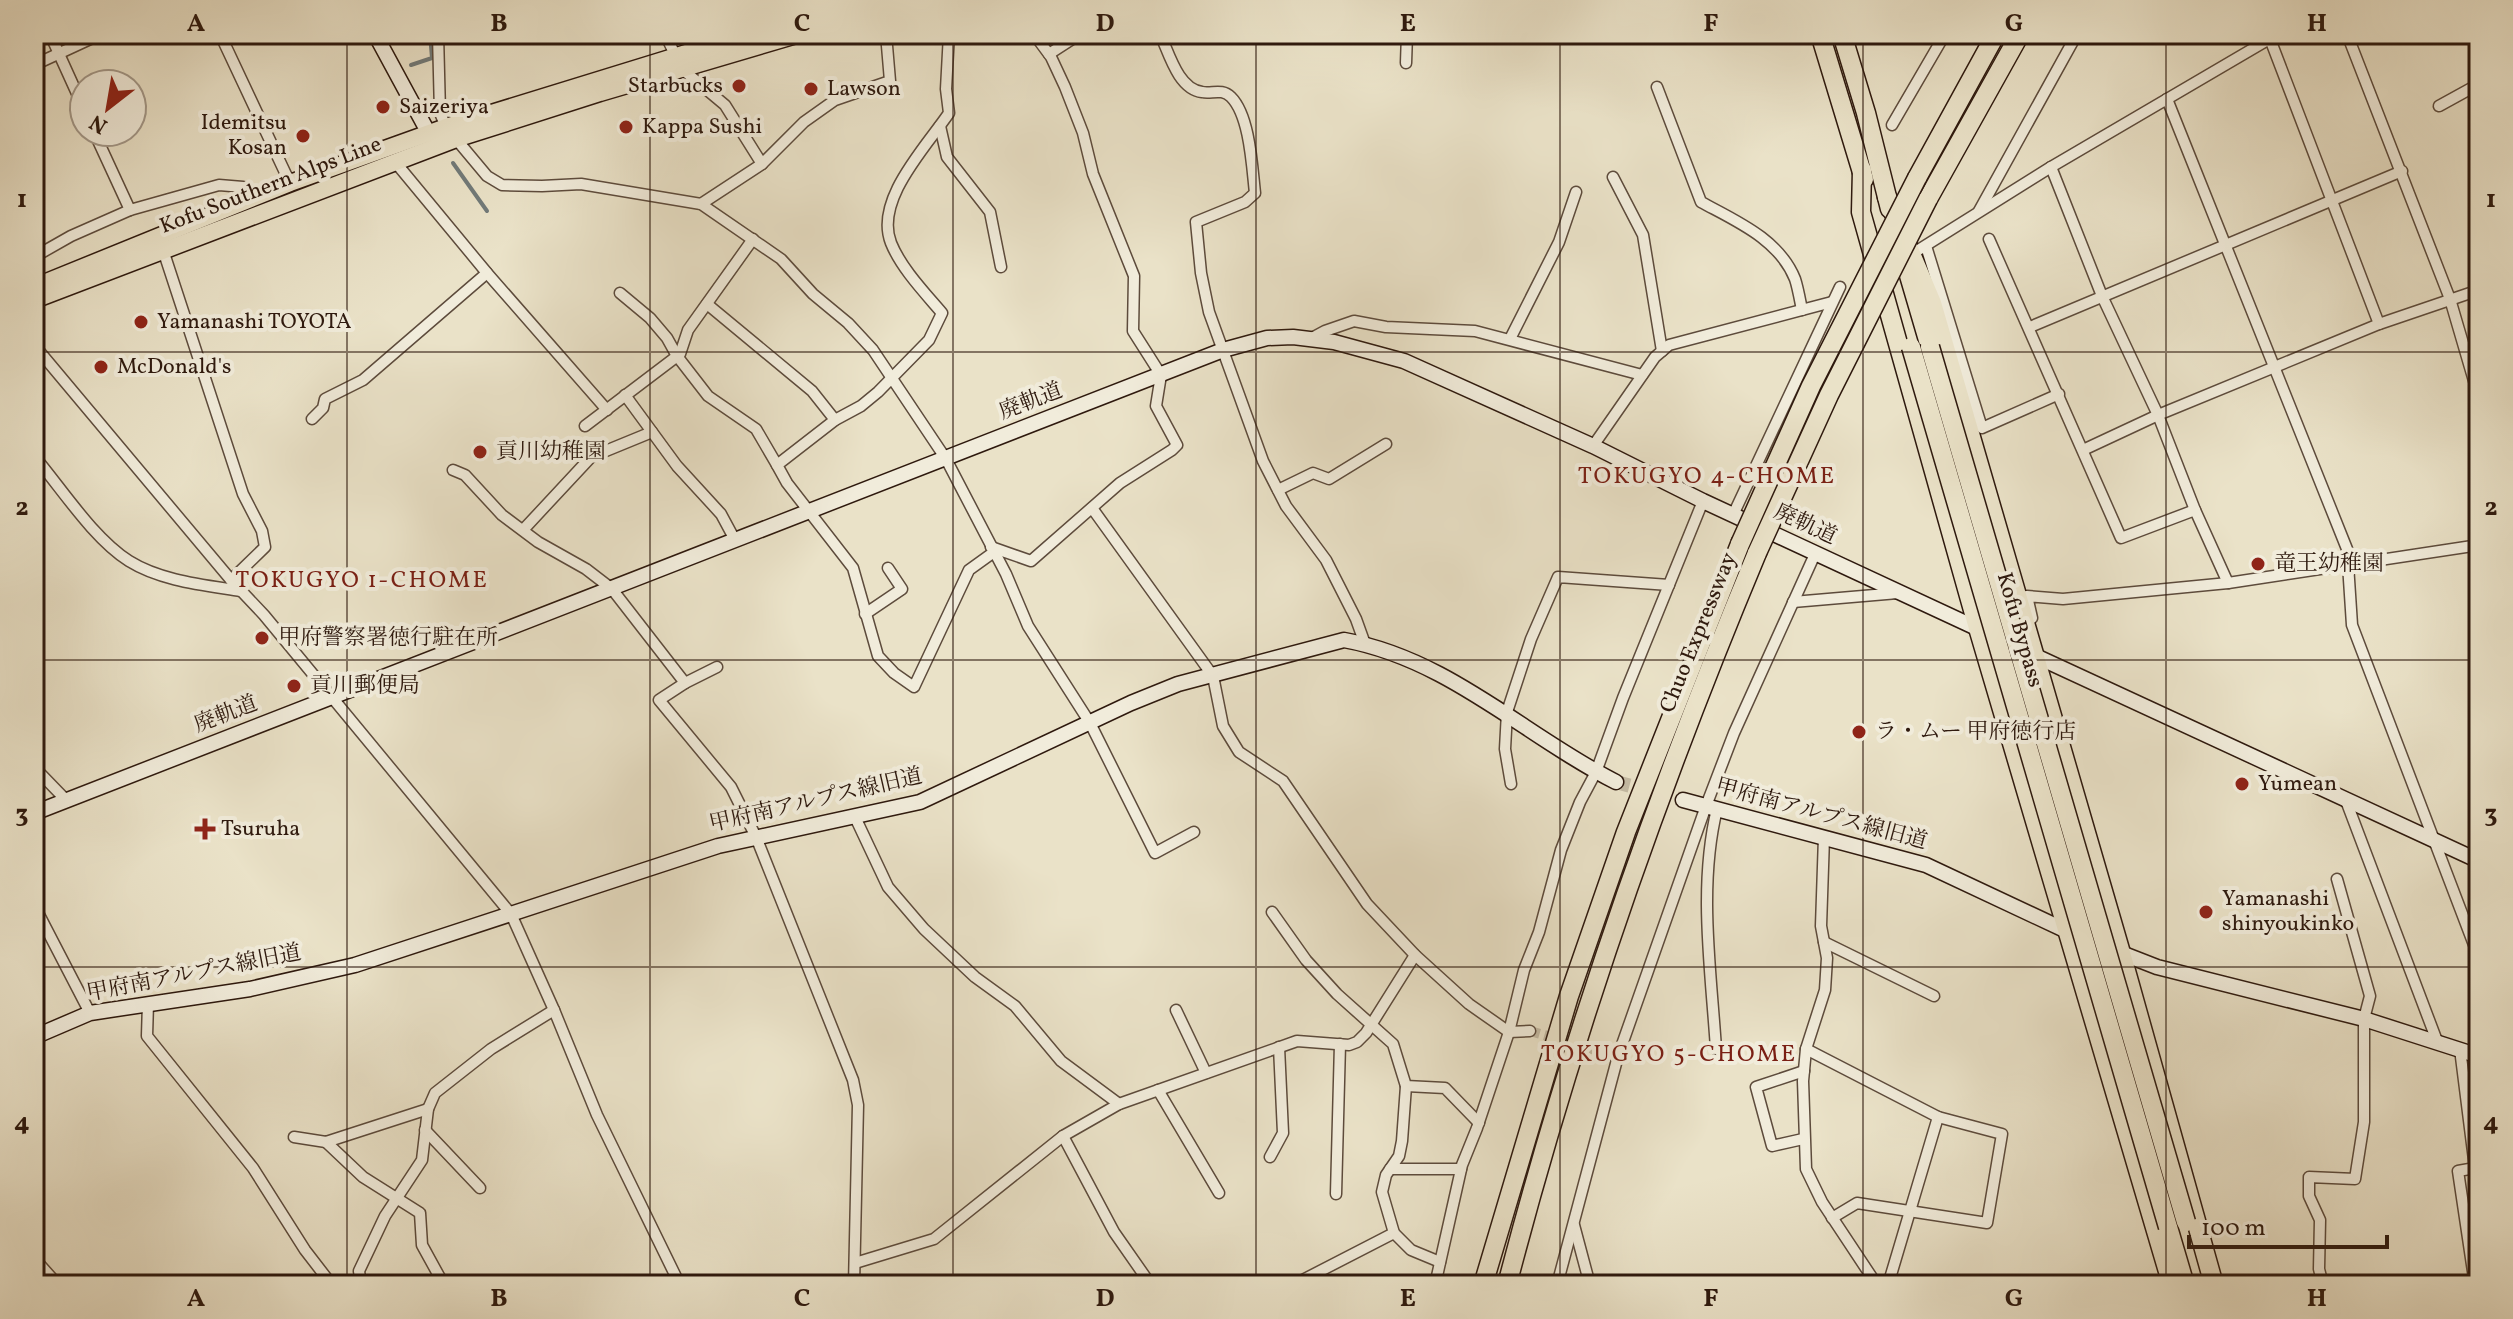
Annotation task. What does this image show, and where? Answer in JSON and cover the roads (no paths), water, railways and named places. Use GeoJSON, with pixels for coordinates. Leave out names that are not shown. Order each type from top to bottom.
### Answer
{"type":"FeatureCollection","features":[{"type":"Feature","properties":{"kind":"highway","name":"Kofu Bypass"},"geometry":{"type":"LineString","coordinates":[[1820,34],[1921,347],[2177,1225],[2203,1285]]}},
{"type":"Feature","properties":{"kind":"highway","name":"Kofu Bypass"},"geometry":{"type":"LineString","coordinates":[[1842,34],[1866,113],[1921,347]]}},
{"type":"Feature","properties":{"kind":"highway","name":"Chuo Expressway"},"geometry":{"type":"LineString","coordinates":[[1483,1285],[1569,996],[1620,847],[1740,544],[1811,386],[1917,178],[1996,34]]}},
{"type":"Feature","properties":{"kind":"highway","name":"Chuo Expressway"},"geometry":{"type":"LineString","coordinates":[[1507,1285],[1548,1133],[1588,1002],[1708,670],[1829,395],[1928,199],[2020,34]]}},
{"type":"Feature","properties":{"kind":"highway"},"geometry":{"type":"LineString","coordinates":[[1862,170],[1861,212],[2065,931],[2172,1285]]}},
{"type":"Feature","properties":{"kind":"highway"},"geometry":{"type":"LineString","coordinates":[[1887,197],[1919,250],[2038,657],[2214,1285]]}},
{"type":"Feature","properties":{"kind":"highway","name":"Kofu Bypass"},"geometry":{"type":"LineString","coordinates":[[2177,1225],[2185,1285]]}},
{"type":"Feature","properties":{"kind":"main road","name":"Kofu Southern Alps Line"},"geometry":{"type":"LineString","coordinates":[[679,62],[748,34]]}},
{"type":"Feature","properties":{"kind":"main road","name":"Kofu Southern Alps Line"},"geometry":{"type":"LineString","coordinates":[[34,287],[290,183],[679,62],[800,34]]}},
{"type":"Feature","properties":{"kind":"main road"},"geometry":{"type":"LineString","coordinates":[[1851,34],[1866,113]]}},
{"type":"Feature","properties":{"kind":"main road","name":"Kofu Southern Alps Line"},"geometry":{"type":"LineString","coordinates":[[34,300],[396,163],[432,140]]}},
{"type":"Feature","properties":{"kind":"street"},"geometry":{"type":"LineString","coordinates":[[50,34],[68,73]]}},
{"type":"Feature","properties":{"kind":"street"},"geometry":{"type":"LineString","coordinates":[[34,65],[101,34]]}},
{"type":"Feature","properties":{"kind":"street"},"geometry":{"type":"LineString","coordinates":[[220,34],[290,183]]}},
{"type":"Feature","properties":{"kind":"street"},"geometry":{"type":"LineString","coordinates":[[375,34],[432,140]]}},
{"type":"Feature","properties":{"kind":"street"},"geometry":{"type":"LineString","coordinates":[[438,34],[440,113],[451,133],[487,176],[502,185],[581,184],[701,204],[781,259],[813,294],[848,323],[873,350],[946,459],[1006,574],[1028,626],[1090,723],[1155,853],[1194,832]]}},
{"type":"Feature","properties":{"kind":"street"},"geometry":{"type":"LineString","coordinates":[[665,34],[679,62],[725,105],[762,164]]}},
{"type":"Feature","properties":{"kind":"street"},"geometry":{"type":"LineString","coordinates":[[701,204],[762,164],[804,122],[835,100],[890,81],[886,34]]}},
{"type":"Feature","properties":{"kind":"street"},"geometry":{"type":"LineString","coordinates":[[777,465],[835,420],[861,406],[892,378],[929,340],[942,313],[892,246],[888,231],[891,199],[949,113],[946,89],[949,34]]}},
{"type":"Feature","properties":{"kind":"street"},"geometry":{"type":"LineString","coordinates":[[992,550],[1031,561],[1120,483],[1177,445],[1156,406],[1161,375],[1133,331],[1134,276],[1093,174],[1070,98],[1049,54],[1034,34]]}},
{"type":"Feature","properties":{"kind":"street"},"geometry":{"type":"LineString","coordinates":[[1049,54],[1080,34]]}},
{"type":"Feature","properties":{"kind":"street"},"geometry":{"type":"LineString","coordinates":[[1160,34],[1181,78],[1192,89],[1203,93],[1221,91],[1230,96],[1238,109],[1249,146],[1255,193],[1245,202],[1196,222],[1209,312],[1263,461],[1278,490],[1326,560],[1365,644]]}},
{"type":"Feature","properties":{"kind":"street"},"geometry":{"type":"LineString","coordinates":[[1406,63],[1407,34]]}},
{"type":"Feature","properties":{"kind":"street"},"geometry":{"type":"LineString","coordinates":[[1892,125],[1945,34]]}},
{"type":"Feature","properties":{"kind":"street"},"geometry":{"type":"LineString","coordinates":[[1978,213],[2077,34]]}},
{"type":"Feature","properties":{"kind":"street"},"geometry":{"type":"LineString","coordinates":[[2347,34],[2450,299],[2479,398]]}},
{"type":"Feature","properties":{"kind":"street"},"geometry":{"type":"LineString","coordinates":[[2059,394],[1982,428],[1919,250],[2051,167],[2274,36],[2379,324]]}},
{"type":"Feature","properties":{"kind":"street"},"geometry":{"type":"LineString","coordinates":[[2439,106],[2479,84]]}},
{"type":"Feature","properties":{"kind":"street"},"geometry":{"type":"LineString","coordinates":[[1657,87],[1701,202],[1759,233],[1795,279],[1802,310]]}},
{"type":"Feature","properties":{"kind":"street"},"geometry":{"type":"LineString","coordinates":[[2167,99],[2347,549],[2352,625],[2479,958]]}},
{"type":"Feature","properties":{"kind":"street"},"geometry":{"type":"LineString","coordinates":[[940,126],[947,157],[990,212],[1001,267]]}},
{"type":"Feature","properties":{"kind":"street"},"geometry":{"type":"LineString","coordinates":[[101,148],[130,210]]}},
{"type":"Feature","properties":{"kind":"street"},"geometry":{"type":"LineString","coordinates":[[396,163],[607,410]]}},
{"type":"Feature","properties":{"kind":"street"},"geometry":{"type":"LineString","coordinates":[[2051,167],[2102,296],[2158,415],[2228,583]]}},
{"type":"Feature","properties":{"kind":"street"},"geometry":{"type":"LineString","coordinates":[[2030,327],[2402,171]]}},
{"type":"Feature","properties":{"kind":"street"},"geometry":{"type":"LineString","coordinates":[[1613,177],[1643,235],[1662,351]]}},
{"type":"Feature","properties":{"kind":"street"},"geometry":{"type":"LineString","coordinates":[[34,257],[71,236],[130,210],[219,185],[243,187],[255,198]]}},
{"type":"Feature","properties":{"kind":"street"},"geometry":{"type":"LineString","coordinates":[[1510,339],[1559,242],[1576,192]]}},
{"type":"Feature","properties":{"kind":"street"},"geometry":{"type":"LineString","coordinates":[[585,426],[677,356],[685,345],[688,330],[753,239]]}},
{"type":"Feature","properties":{"kind":"street"},"geometry":{"type":"LineString","coordinates":[[1989,239],[2121,538],[2195,510]]}},
{"type":"Feature","properties":{"kind":"street"},"geometry":{"type":"LineString","coordinates":[[163,250],[243,494],[262,531],[265,547],[231,580]]}},
{"type":"Feature","properties":{"kind":"street"},"geometry":{"type":"LineString","coordinates":[[312,419],[323,408],[325,399],[363,380],[487,273]]}},
{"type":"Feature","properties":{"kind":"street"},"geometry":{"type":"LineString","coordinates":[[1733,515],[1840,287]]}},
{"type":"Feature","properties":{"kind":"street"},"geometry":{"type":"LineString","coordinates":[[2083,450],[2158,415],[2379,324],[2479,290]]}},
{"type":"Feature","properties":{"kind":"street"},"geometry":{"type":"LineString","coordinates":[[620,293],[650,318],[708,396],[756,429],[787,483],[853,568],[878,656],[894,673],[914,687],[969,570],[992,550]]}},
{"type":"Feature","properties":{"kind":"street"},"geometry":{"type":"LineString","coordinates":[[1593,446],[1642,375],[1669,345],[1832,302]]}},
{"type":"Feature","properties":{"kind":"street"},"geometry":{"type":"LineString","coordinates":[[707,304],[812,391],[835,420]]}},
{"type":"Feature","properties":{"kind":"street"},"geometry":{"type":"LineString","coordinates":[[1312,338],[1354,321],[1386,327],[1475,331],[1642,375]]}},
{"type":"Feature","properties":{"kind":"street","name":"廃軌道"},"geometry":{"type":"LineString","coordinates":[[34,813],[1223,350],[1267,338],[1312,338],[1404,361],[1593,446],[1815,554],[2479,861]]}},
{"type":"Feature","properties":{"kind":"street"},"geometry":{"type":"LineString","coordinates":[[34,345],[511,914],[597,1115],[680,1285]]}},
{"type":"Feature","properties":{"kind":"street"},"geometry":{"type":"LineString","coordinates":[[625,395],[677,466],[721,514],[735,540]]}},
{"type":"Feature","properties":{"kind":"street"},"geometry":{"type":"LineString","coordinates":[[523,530],[591,457],[652,432]]}},
{"type":"Feature","properties":{"kind":"street"},"geometry":{"type":"LineString","coordinates":[[1278,490],[1313,473],[1329,479],[1386,444]]}},
{"type":"Feature","properties":{"kind":"street"},"geometry":{"type":"LineString","coordinates":[[34,456],[108,544],[130,562],[160,574],[242,591]]}},
{"type":"Feature","properties":{"kind":"street"},"geometry":{"type":"LineString","coordinates":[[453,470],[465,475],[502,515],[612,589],[685,683]]}},
{"type":"Feature","properties":{"kind":"street"},"geometry":{"type":"LineString","coordinates":[[1435,1285],[1461,1169],[1509,1032],[1524,970],[1539,932],[1561,850],[1596,772],[1703,501]]}},
{"type":"Feature","properties":{"kind":"street"},"geometry":{"type":"LineString","coordinates":[[1092,508],[1213,676],[1223,726],[1239,752],[1283,781],[1367,904],[1415,955],[1469,1004],[1509,1032],[1530,1031]]}},
{"type":"Feature","properties":{"kind":"street"},"geometry":{"type":"LineString","coordinates":[[2038,657],[2027,596],[2063,599],[2228,583],[2479,545]]}},
{"type":"Feature","properties":{"kind":"street"},"geometry":{"type":"LineString","coordinates":[[1557,1285],[1618,1056],[1711,808],[1734,733],[1815,554]]}},
{"type":"Feature","properties":{"kind":"street"},"geometry":{"type":"LineString","coordinates":[[865,614],[902,589],[888,568]]}},
{"type":"Feature","properties":{"kind":"street"},"geometry":{"type":"LineString","coordinates":[[1511,784],[1505,749],[1507,712],[1531,639],[1558,577],[1669,585]]}},
{"type":"Feature","properties":{"kind":"street"},"geometry":{"type":"LineString","coordinates":[[1793,602],[1900,593]]}},
{"type":"Feature","properties":{"kind":"street","name":"甲府南アルプス線旧道"},"geometry":{"type":"LineString","coordinates":[[34,1037],[90,1013],[250,989],[355,965],[683,857],[756,837],[920,802],[1178,684],[1344,640],[1365,644],[1450,678],[1616,782]]}},
{"type":"Feature","properties":{"kind":"street"},"geometry":{"type":"LineString","coordinates":[[717,667],[659,700],[731,787],[756,837],[853,1080],[858,1105],[854,1285]]}},
{"type":"Feature","properties":{"kind":"street"},"geometry":{"type":"LineString","coordinates":[[34,767],[66,800]]}},
{"type":"Feature","properties":{"kind":"street"},"geometry":{"type":"LineString","coordinates":[[2345,798],[2437,1041]]}},
{"type":"Feature","properties":{"kind":"street","name":"甲府南アルプス線旧道"},"geometry":{"type":"LineString","coordinates":[[1683,800],[1926,865],[2065,931],[2157,967],[2364,1019],[2479,1056]]}},
{"type":"Feature","properties":{"kind":"street"},"geometry":{"type":"LineString","coordinates":[[1711,808],[1709,936],[1716,1049]]}},
{"type":"Feature","properties":{"kind":"street"},"geometry":{"type":"LineString","coordinates":[[855,817],[888,887],[924,929],[975,977],[1015,1006],[1061,1061],[1119,1104]]}},
{"type":"Feature","properties":{"kind":"street"},"geometry":{"type":"LineString","coordinates":[[1824,837],[1821,926],[1827,958],[1825,990],[1806,1049],[1803,1139],[1806,1169],[1832,1218],[1877,1285]]}},
{"type":"Feature","properties":{"kind":"street"},"geometry":{"type":"LineString","coordinates":[[2323,1285],[2319,1269],[2320,1220],[2309,1196],[2309,1177],[2355,1179],[2364,1122],[2364,1019],[2370,996],[2337,879]]}},
{"type":"Feature","properties":{"kind":"street"},"geometry":{"type":"LineString","coordinates":[[34,905],[90,1013]]}},
{"type":"Feature","properties":{"kind":"street"},"geometry":{"type":"LineString","coordinates":[[1272,912],[1306,960],[1393,1044],[1406,1086],[1402,1141],[1399,1156],[1390,1169],[1382,1192],[1394,1233],[1411,1250],[1440,1262]]}},
{"type":"Feature","properties":{"kind":"street"},"geometry":{"type":"LineString","coordinates":[[1824,942],[1934,996]]}},
{"type":"Feature","properties":{"kind":"street"},"geometry":{"type":"LineString","coordinates":[[855,1263],[934,1239],[1063,1136],[1119,1104],[1297,1041],[1357,1042],[1371,1026],[1415,955]]}},
{"type":"Feature","properties":{"kind":"street"},"geometry":{"type":"LineString","coordinates":[[148,1003],[147,1036],[253,1168],[298,1240],[332,1285]]}},
{"type":"Feature","properties":{"kind":"street"},"geometry":{"type":"LineString","coordinates":[[361,1285],[359,1271],[395,1199],[422,1160],[428,1109],[435,1093],[491,1049],[554,1010]]}},
{"type":"Feature","properties":{"kind":"street"},"geometry":{"type":"LineString","coordinates":[[1176,1010],[1206,1073]]}},
{"type":"Feature","properties":{"kind":"street"},"geometry":{"type":"LineString","coordinates":[[1336,1194],[1340,1044]]}},
{"type":"Feature","properties":{"kind":"street"},"geometry":{"type":"LineString","coordinates":[[1270,1157],[1283,1133],[1279,1047]]}},
{"type":"Feature","properties":{"kind":"street"},"geometry":{"type":"LineString","coordinates":[[1806,1049],[1938,1117],[2002,1134],[1987,1223],[1857,1203],[1832,1218]]}},
{"type":"Feature","properties":{"kind":"street"},"geometry":{"type":"LineString","coordinates":[[2460,1049],[2477,1167],[2458,1171],[2475,1285]]}},
{"type":"Feature","properties":{"kind":"street"},"geometry":{"type":"LineString","coordinates":[[1599,1051],[1618,1056]]}},
{"type":"Feature","properties":{"kind":"street"},"geometry":{"type":"LineString","coordinates":[[1803,1139],[1772,1146],[1756,1087],[1804,1071]]}},
{"type":"Feature","properties":{"kind":"street"},"geometry":{"type":"LineString","coordinates":[[1406,1086],[1445,1088],[1479,1123]]}},
{"type":"Feature","properties":{"kind":"street"},"geometry":{"type":"LineString","coordinates":[[1158,1090],[1219,1193]]}},
{"type":"Feature","properties":{"kind":"street"},"geometry":{"type":"LineString","coordinates":[[294,1137],[326,1142],[428,1109]]}},
{"type":"Feature","properties":{"kind":"street"},"geometry":{"type":"LineString","coordinates":[[1888,1285],[1938,1117]]}},
{"type":"Feature","properties":{"kind":"street"},"geometry":{"type":"LineString","coordinates":[[425,1130],[480,1188]]}},
{"type":"Feature","properties":{"kind":"street"},"geometry":{"type":"LineString","coordinates":[[1063,1136],[1114,1232],[1151,1285]]}},
{"type":"Feature","properties":{"kind":"street"},"geometry":{"type":"LineString","coordinates":[[326,1142],[363,1177],[420,1213],[422,1245],[444,1285]]}},
{"type":"Feature","properties":{"kind":"street"},"geometry":{"type":"LineString","coordinates":[[1390,1169],[1461,1169]]}},
{"type":"Feature","properties":{"kind":"street"},"geometry":{"type":"LineString","coordinates":[[1573,1223],[1590,1285]]}},
{"type":"Feature","properties":{"kind":"street"},"geometry":{"type":"LineString","coordinates":[[1293,1285],[1394,1233]]}},
{"type":"Feature","properties":{"kind":"street"},"geometry":{"type":"LineString","coordinates":[[34,1258],[58,1285]]}},
{"type":"Feature","properties":{"kind":"waterway"},"geometry":{"type":"LineString","coordinates":[[411,65],[432,58],[430,34]]}},
{"type":"Feature","properties":{"kind":"waterway"},"geometry":{"type":"LineString","coordinates":[[453,163],[487,211]]}},
{"type":"Feature","properties":{"kind":"tunnel"},"geometry":{"type":"LineString","coordinates":[[1616,782],[1683,800]]}},
{"type":"Feature","properties":{"kind":"tunnel"},"geometry":{"type":"LineString","coordinates":[[1530,1031],[1599,1051]]}},
{"type":"Feature","properties":{"kind":"place","name":"Starbucks"},"geometry":{"type":"Point","coordinates":[739,86]}},
{"type":"Feature","properties":{"kind":"place","name":"Lawson"},"geometry":{"type":"Point","coordinates":[811,89]}},
{"type":"Feature","properties":{"kind":"place","name":"Saizeriya"},"geometry":{"type":"Point","coordinates":[383,107]}},
{"type":"Feature","properties":{"kind":"place","name":"Kappa Sushi"},"geometry":{"type":"Point","coordinates":[626,127]}},
{"type":"Feature","properties":{"kind":"place","name":"Idemitsu Kosan"},"geometry":{"type":"Point","coordinates":[303,136]}},
{"type":"Feature","properties":{"kind":"place","name":"Yamanashi TOYOTA"},"geometry":{"type":"Point","coordinates":[141,322]}},
{"type":"Feature","properties":{"kind":"place","name":"McDonald's"},"geometry":{"type":"Point","coordinates":[101,367]}},
{"type":"Feature","properties":{"kind":"place","name":"貢川幼稚園"},"geometry":{"type":"Point","coordinates":[480,452]}},
{"type":"Feature","properties":{"kind":"place","name":"竜王幼稚園"},"geometry":{"type":"Point","coordinates":[2258,564]}},
{"type":"Feature","properties":{"kind":"place","name":"甲府警察署徳行駐在所"},"geometry":{"type":"Point","coordinates":[262,638]}},
{"type":"Feature","properties":{"kind":"place","name":"貢川郵便局"},"geometry":{"type":"Point","coordinates":[294,686]}},
{"type":"Feature","properties":{"kind":"place","name":"ラ・ムー 甲府徳行店"},"geometry":{"type":"Point","coordinates":[1859,732]}},
{"type":"Feature","properties":{"kind":"place","name":"Yumean"},"geometry":{"type":"Point","coordinates":[2242,784]}},
{"type":"Feature","properties":{"kind":"place","name":"Tsuruha"},"geometry":{"type":"Point","coordinates":[205,829]}},
{"type":"Feature","properties":{"kind":"place","name":"Yamanashi shinyoukinko"},"geometry":{"type":"Point","coordinates":[2206,912]}},
{"type":"Feature","properties":{"kind":"district","name":"TOKUGYO 4-CHOME"},"geometry":{"type":"Point","coordinates":[1707,477]}},
{"type":"Feature","properties":{"kind":"district","name":"TOKUGYO 1-CHOME"},"geometry":{"type":"Point","coordinates":[362,581]}},
{"type":"Feature","properties":{"kind":"district","name":"TOKUGYO 5-CHOME"},"geometry":{"type":"Point","coordinates":[1669,1055]}}]}
